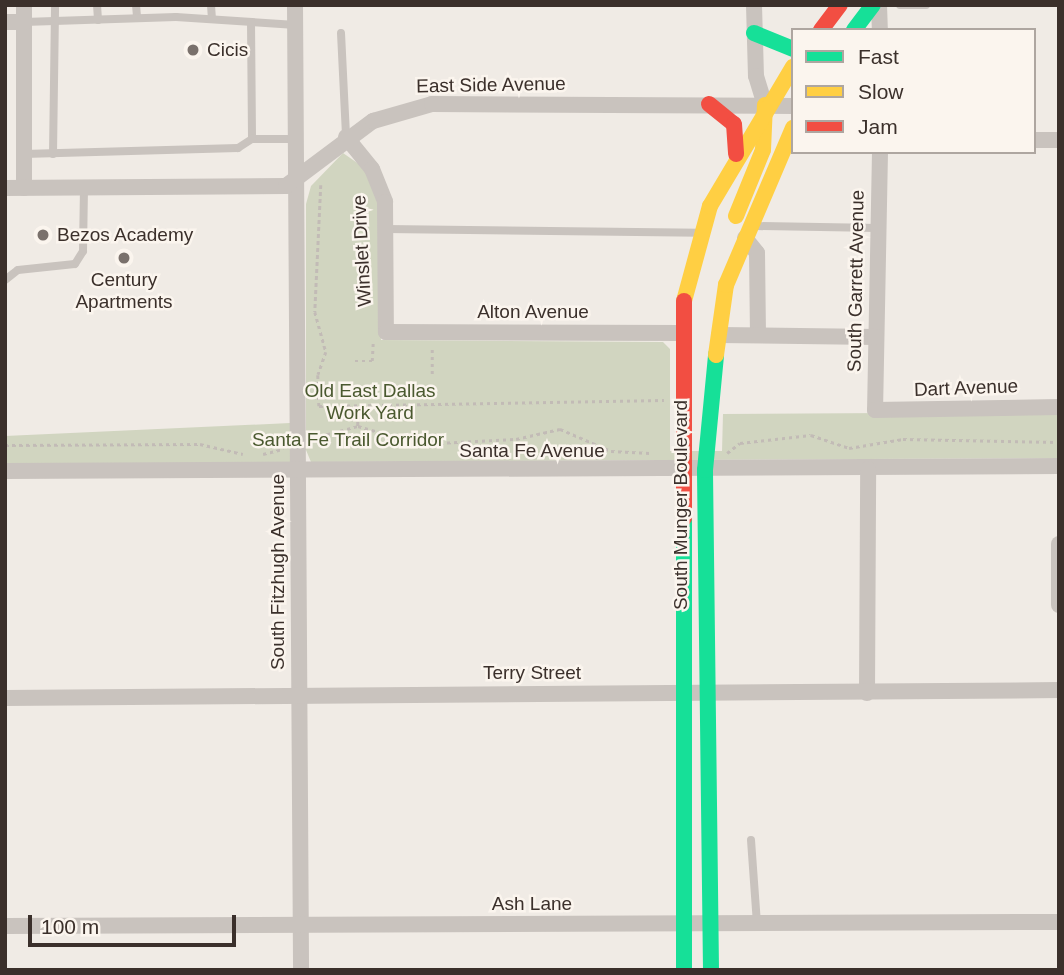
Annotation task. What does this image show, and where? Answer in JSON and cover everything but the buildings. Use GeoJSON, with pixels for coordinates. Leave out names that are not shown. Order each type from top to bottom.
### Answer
{"type":"FeatureCollection","features":[{"type":"Feature","properties":{"kind":"main road"},"geometry":{"type":"LineString","coordinates":[[856,28],[873,5]]}},
{"type":"Feature","properties":{"kind":"main road"},"geometry":{"type":"LineString","coordinates":[[822,28],[839,6]]}},
{"type":"Feature","properties":{"kind":"main road"},"geometry":{"type":"LineString","coordinates":[[834,28],[839,6]]}},
{"type":"Feature","properties":{"kind":"main road"},"geometry":{"type":"LineString","coordinates":[[754,33],[791,48]]}},
{"type":"Feature","properties":{"kind":"main road","name":"South Munger Boulevard"},"geometry":{"type":"LineString","coordinates":[[684,970],[681,333],[700,233],[736,154],[765,105],[791,70]]}},
{"type":"Feature","properties":{"kind":"main road"},"geometry":{"type":"LineString","coordinates":[[709,104],[734,124],[736,154]]}},
{"type":"Feature","properties":{"kind":"main road"},"geometry":{"type":"LineString","coordinates":[[726,285],[722,261],[763,150],[765,105]]}},
{"type":"Feature","properties":{"kind":"main road","name":"South Munger Boulevard"},"geometry":{"type":"LineString","coordinates":[[711,970],[705,470],[726,285],[791,133]]}},
{"type":"Feature","properties":{"kind":"street","name":"South Fitzhugh Avenue"},"geometry":{"type":"LineString","coordinates":[[295,5],[302,970]]}},
{"type":"Feature","properties":{"kind":"street"},"geometry":{"type":"LineString","coordinates":[[754,5],[756,76],[765,105]]}},
{"type":"Feature","properties":{"kind":"street"},"geometry":{"type":"LineString","coordinates":[[879,5],[880,28]]}},
{"type":"Feature","properties":{"kind":"street"},"geometry":{"type":"LineString","coordinates":[[5,22],[24,13],[24,188]]}},
{"type":"Feature","properties":{"kind":"street","name":"East Side Avenue"},"geometry":{"type":"LineString","coordinates":[[5,188],[278,187],[297,177],[346,137],[389,114],[432,104],[791,106]]}},
{"type":"Feature","properties":{"kind":"street","name":"Winslet Drive"},"geometry":{"type":"LineString","coordinates":[[346,137],[381,188],[386,229],[386,332]]}},
{"type":"Feature","properties":{"kind":"street"},"geometry":{"type":"LineString","coordinates":[[1036,140],[1059,140]]}},
{"type":"Feature","properties":{"kind":"street","name":"South Garrett Avenue"},"geometry":{"type":"LineString","coordinates":[[875,410],[880,154]]}},
{"type":"Feature","properties":{"kind":"street"},"geometry":{"type":"LineString","coordinates":[[747,232],[757,253],[758,335]]}},
{"type":"Feature","properties":{"kind":"street","name":"Alton Avenue"},"geometry":{"type":"LineString","coordinates":[[386,332],[681,333]]}},
{"type":"Feature","properties":{"kind":"street"},"geometry":{"type":"LineString","coordinates":[[719,335],[876,337]]}},
{"type":"Feature","properties":{"kind":"street","name":"Dart Avenue"},"geometry":{"type":"LineString","coordinates":[[875,410],[1059,407]]}},
{"type":"Feature","properties":{"kind":"street","name":"Santa Fe Avenue"},"geometry":{"type":"LineString","coordinates":[[5,471],[299,474],[1059,466]]}},
{"type":"Feature","properties":{"kind":"street"},"geometry":{"type":"LineString","coordinates":[[867,693],[869,469]]}},
{"type":"Feature","properties":{"kind":"street"},"geometry":{"type":"LineString","coordinates":[[1059,544],[1059,605]]}},
{"type":"Feature","properties":{"kind":"street","name":"Terry Street"},"geometry":{"type":"LineString","coordinates":[[5,698],[1059,690]]}},
{"type":"Feature","properties":{"kind":"street","name":"Ash Lane"},"geometry":{"type":"LineString","coordinates":[[5,926],[1059,922]]}},
{"type":"Feature","properties":{"kind":"lane"},"geometry":{"type":"LineString","coordinates":[[53,153],[55,5]]}},
{"type":"Feature","properties":{"kind":"lane"},"geometry":{"type":"LineString","coordinates":[[97,5],[98,20]]}},
{"type":"Feature","properties":{"kind":"lane"},"geometry":{"type":"LineString","coordinates":[[136,5],[136,17]]}},
{"type":"Feature","properties":{"kind":"lane"},"geometry":{"type":"LineString","coordinates":[[176,5],[176,17]]}},
{"type":"Feature","properties":{"kind":"lane"},"geometry":{"type":"LineString","coordinates":[[211,5],[212,19]]}},
{"type":"Feature","properties":{"kind":"lane"},"geometry":{"type":"LineString","coordinates":[[900,5],[926,5]]}},
{"type":"Feature","properties":{"kind":"lane"},"geometry":{"type":"LineString","coordinates":[[24,13],[55,23],[176,17],[296,25]]}},
{"type":"Feature","properties":{"kind":"lane"},"geometry":{"type":"LineString","coordinates":[[251,22],[252,139]]}},
{"type":"Feature","properties":{"kind":"lane"},"geometry":{"type":"LineString","coordinates":[[341,33],[346,137]]}},
{"type":"Feature","properties":{"kind":"lane"},"geometry":{"type":"LineString","coordinates":[[24,153],[238,148],[252,139],[297,139]]}},
{"type":"Feature","properties":{"kind":"lane"},"geometry":{"type":"LineString","coordinates":[[5,280],[18,270],[75,264],[83,251],[84,189]]}},
{"type":"Feature","properties":{"kind":"lane"},"geometry":{"type":"LineString","coordinates":[[747,232],[878,228]]}},
{"type":"Feature","properties":{"kind":"lane"},"geometry":{"type":"LineString","coordinates":[[386,229],[700,233]]}},
{"type":"Feature","properties":{"kind":"lane"},"geometry":{"type":"LineString","coordinates":[[751,840],[757,923]]}},
{"type":"Feature","properties":{"kind":"path"},"geometry":{"type":"LineString","coordinates":[[321,186],[321,279],[315,312],[326,352],[318,403],[358,408],[664,400]]}},
{"type":"Feature","properties":{"kind":"path"},"geometry":{"type":"LineString","coordinates":[[355,361],[372,361],[373,343]]}},
{"type":"Feature","properties":{"kind":"path"},"geometry":{"type":"LineString","coordinates":[[432,343],[432,374]]}},
{"type":"Feature","properties":{"kind":"path"},"geometry":{"type":"LineString","coordinates":[[358,408],[358,426]]}},
{"type":"Feature","properties":{"kind":"path"},"geometry":{"type":"LineString","coordinates":[[305,442],[358,426],[419,444],[516,439],[560,429],[611,451],[633,448],[652,454]]}},
{"type":"Feature","properties":{"kind":"path"},"geometry":{"type":"LineString","coordinates":[[722,458],[734,445],[811,435],[849,448],[903,439],[1059,442]]}},
{"type":"Feature","properties":{"kind":"path"},"geometry":{"type":"LineString","coordinates":[[5,445],[200,444],[256,456],[292,447]]}},
{"type":"Feature","properties":{"kind":"green space","name":"Old East Dallas Work Yard"},"geometry":{"type":"Polygon","coordinates":[[[343,153],[366,169],[380,208],[381,340],[663,342],[670,349],[670,451],[722,451],[723,414],[1059,412],[1059,458],[311,462],[306,450],[291,455],[290,464],[5,466],[5,436],[290,423],[291,438],[306,432],[306,204],[311,186],[343,153]]]}},
{"type":"Feature","properties":{"kind":"traffic: fast"},"geometry":{"type":"LineString","coordinates":[[856,28],[873,5]]}},
{"type":"Feature","properties":{"kind":"traffic: fast"},"geometry":{"type":"LineString","coordinates":[[754,33],[791,48]]}},
{"type":"Feature","properties":{"kind":"traffic: fast"},"geometry":{"type":"LineString","coordinates":[[711,970],[705,470],[716,355]]}},
{"type":"Feature","properties":{"kind":"traffic: fast"},"geometry":{"type":"LineString","coordinates":[[684,518],[684,970]]}},
{"type":"Feature","properties":{"kind":"traffic: slow"},"geometry":{"type":"LineString","coordinates":[[684,301],[710,206],[791,70]]}},
{"type":"Feature","properties":{"kind":"traffic: slow"},"geometry":{"type":"LineString","coordinates":[[736,216],[763,150],[765,105]]}},
{"type":"Feature","properties":{"kind":"traffic: slow"},"geometry":{"type":"LineString","coordinates":[[716,355],[726,285],[791,133]]}},
{"type":"Feature","properties":{"kind":"traffic: jam"},"geometry":{"type":"LineString","coordinates":[[823,28],[840,5]]}},
{"type":"Feature","properties":{"kind":"traffic: jam"},"geometry":{"type":"LineString","coordinates":[[709,104],[734,124],[736,154]]}},
{"type":"Feature","properties":{"kind":"traffic: jam"},"geometry":{"type":"LineString","coordinates":[[684,301],[684,518]]}},
{"type":"Feature","properties":{"kind":"place","name":"Cicis"},"geometry":{"type":"Point","coordinates":[193,50]}},
{"type":"Feature","properties":{"kind":"place","name":"Bezos Academy"},"geometry":{"type":"Point","coordinates":[43,235]}},
{"type":"Feature","properties":{"kind":"place","name":"Century Apartments"},"geometry":{"type":"Point","coordinates":[124,258]}},
{"type":"Feature","properties":{"kind":"park label","name":"Santa Fe Trail Corridor"},"geometry":{"type":"Point","coordinates":[348,440]}}]}
